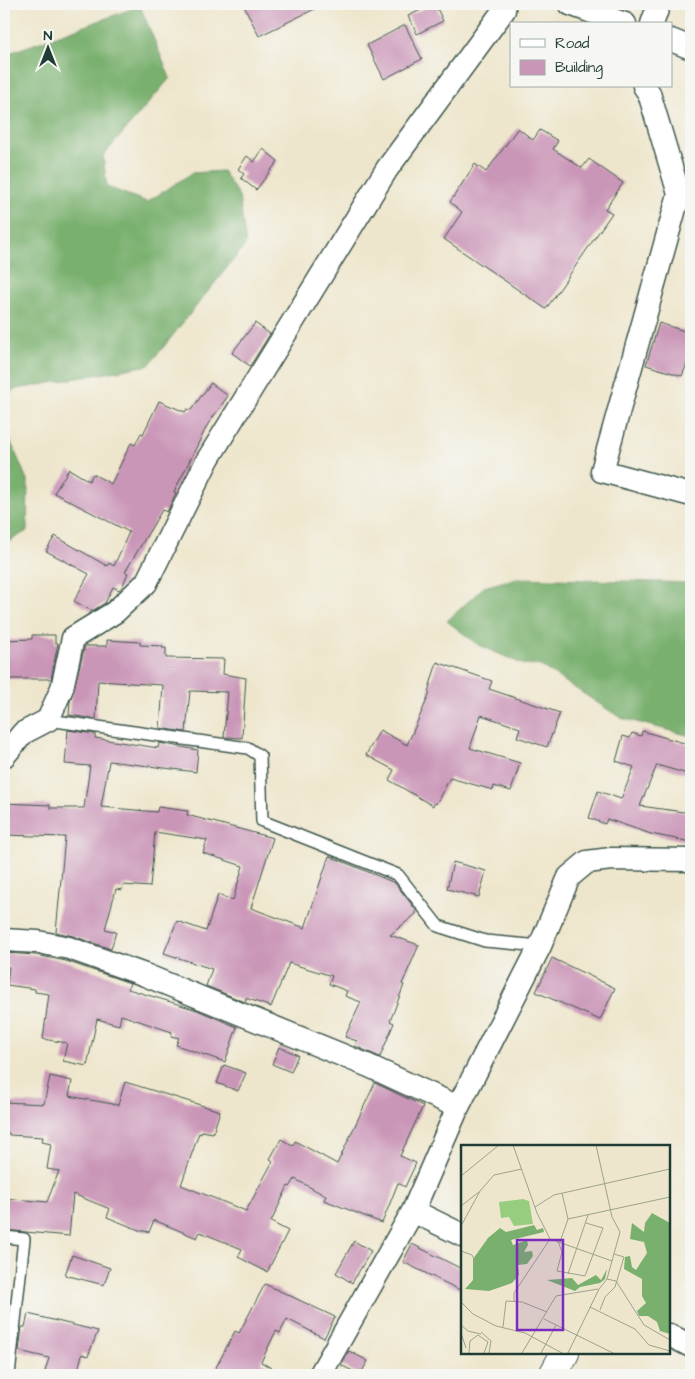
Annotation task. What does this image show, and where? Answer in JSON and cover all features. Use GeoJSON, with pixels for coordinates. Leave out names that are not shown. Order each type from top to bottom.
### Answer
{"type":"FeatureCollection","features":[{"type":"Feature","properties":{"kind":"street"},"geometry":{"type":"LineString","coordinates":[[4,756],[23,734],[48,720],[62,688],[73,638],[115,612],[146,583],[208,459],[387,169],[504,10],[502,4]]}},
{"type":"Feature","properties":{"kind":"street"},"geometry":{"type":"LineString","coordinates":[[570,4],[616,22]]}},
{"type":"Feature","properties":{"kind":"street"},"geometry":{"type":"LineString","coordinates":[[653,22],[659,4]]}},
{"type":"Feature","properties":{"kind":"street"},"geometry":{"type":"LineString","coordinates":[[672,40],[691,48]]}},
{"type":"Feature","properties":{"kind":"street"},"geometry":{"type":"LineString","coordinates":[[645,88],[649,93],[679,194],[602,471],[691,495]]}},
{"type":"Feature","properties":{"kind":"street"},"geometry":{"type":"LineString","coordinates":[[320,1375],[413,1211],[458,1107],[540,946],[569,877],[587,862],[611,859],[691,860]]}},
{"type":"Feature","properties":{"kind":"street"},"geometry":{"type":"LineString","coordinates":[[4,940],[38,942],[69,948],[145,975],[369,1066],[458,1107]]}},
{"type":"Feature","properties":{"kind":"street"},"geometry":{"type":"LineString","coordinates":[[413,1211],[461,1235]]}},
{"type":"Feature","properties":{"kind":"street"},"geometry":{"type":"LineString","coordinates":[[670,1336],[691,1346]]}},
{"type":"Feature","properties":{"kind":"street"},"geometry":{"type":"LineString","coordinates":[[553,1375],[564,1354]]}},
{"type":"Feature","properties":{"kind":"lane"},"geometry":{"type":"LineString","coordinates":[[48,720],[248,748],[260,756],[262,821],[398,875],[438,926],[485,941],[540,946]]}},
{"type":"Feature","properties":{"kind":"lane"},"geometry":{"type":"LineString","coordinates":[[4,1237],[24,1239],[9,1375]]}},
{"type":"Feature","properties":{"kind":"green space"},"geometry":{"type":"Polygon","coordinates":[[[140,6],[170,78],[103,156],[107,187],[147,202],[192,173],[223,171],[239,197],[246,244],[149,365],[12,390],[4,414],[4,55],[140,6]]]}},
{"type":"Feature","properties":{"kind":"green space"},"geometry":{"type":"Polygon","coordinates":[[[4,426],[28,482],[27,531],[4,544],[4,426]]]}},
{"type":"Feature","properties":{"kind":"green space"},"geometry":{"type":"Polygon","coordinates":[[[517,578],[691,583],[691,736],[621,718],[541,666],[522,664],[477,644],[447,621],[484,587],[517,578]]]}},
{"type":"Feature","properties":{"kind":"building"},"geometry":{"type":"Polygon","coordinates":[[[243,4],[325,4],[259,36],[243,4]]]}},
{"type":"Feature","properties":{"kind":"building"},"geometry":{"type":"Polygon","coordinates":[[[435,4],[443,21],[417,34],[408,16],[435,4]]]}},
{"type":"Feature","properties":{"kind":"building"},"geometry":{"type":"Polygon","coordinates":[[[405,25],[422,59],[384,79],[367,45],[405,25]]]}},
{"type":"Feature","properties":{"kind":"building"},"geometry":{"type":"Polygon","coordinates":[[[518,128],[533,140],[540,130],[558,141],[553,149],[582,168],[589,159],[623,183],[605,209],[612,213],[546,309],[444,239],[462,212],[450,202],[475,164],[486,172],[518,128]]]}},
{"type":"Feature","properties":{"kind":"building"},"geometry":{"type":"Polygon","coordinates":[[[263,149],[278,161],[256,190],[241,178],[244,174],[238,169],[247,156],[254,162],[263,149]]]}},
{"type":"Feature","properties":{"kind":"building"},"geometry":{"type":"Polygon","coordinates":[[[255,323],[270,334],[250,366],[232,353],[255,323]]]}},
{"type":"Feature","properties":{"kind":"building"},"geometry":{"type":"Polygon","coordinates":[[[659,323],[691,333],[691,365],[687,364],[682,376],[646,365],[659,323]]]}},
{"type":"Feature","properties":{"kind":"building"},"geometry":{"type":"Polygon","coordinates":[[[211,383],[228,396],[208,424],[174,492],[176,493],[167,512],[162,510],[125,572],[128,573],[122,587],[119,590],[113,587],[105,603],[92,611],[74,601],[89,574],[46,551],[55,536],[107,566],[109,563],[114,566],[129,532],[54,493],[69,469],[89,481],[93,474],[111,484],[131,443],[135,445],[141,433],[143,434],[159,401],[185,412],[187,409],[191,410],[211,383]]]}},
{"type":"Feature","properties":{"kind":"building"},"geometry":{"type":"Polygon","coordinates":[[[32,635],[55,635],[55,643],[58,643],[51,679],[4,679],[4,640],[32,639],[32,635]]]}},
{"type":"Feature","properties":{"kind":"building"},"geometry":{"type":"Polygon","coordinates":[[[107,640],[140,642],[140,645],[163,646],[162,648],[166,648],[166,658],[224,659],[223,674],[246,678],[242,738],[224,737],[228,692],[190,691],[186,732],[160,728],[163,685],[98,681],[96,719],[69,715],[70,702],[85,646],[107,646],[107,640]]]}},
{"type":"Feature","properties":{"kind":"building"},"geometry":{"type":"Polygon","coordinates":[[[437,662],[492,681],[489,689],[560,713],[547,747],[517,737],[520,728],[481,715],[470,748],[520,763],[511,791],[494,786],[493,790],[450,778],[436,804],[434,803],[433,806],[389,780],[394,770],[366,755],[380,730],[407,745],[430,693],[428,692],[437,662]]]}},
{"type":"Feature","properties":{"kind":"building"},"geometry":{"type":"Polygon","coordinates":[[[68,730],[95,734],[95,738],[158,748],[159,743],[198,750],[196,772],[109,761],[101,807],[157,812],[158,807],[188,811],[187,815],[273,838],[251,908],[305,928],[329,856],[395,883],[416,910],[416,914],[390,935],[419,945],[402,984],[404,985],[390,1021],[394,1023],[380,1057],[355,1046],[357,1041],[345,1037],[361,1002],[345,996],[347,991],[329,984],[332,976],[289,963],[271,1007],[246,998],[245,1002],[206,986],[212,969],[164,953],[177,921],[206,931],[218,895],[233,900],[243,866],[203,853],[207,840],[155,832],[150,887],[123,885],[122,890],[116,889],[105,929],[116,932],[111,949],[56,932],[65,837],[4,835],[4,803],[50,805],[50,808],[84,808],[90,766],[65,764],[68,730]]]}},
{"type":"Feature","properties":{"kind":"building"},"geometry":{"type":"Polygon","coordinates":[[[642,731],[691,745],[691,775],[657,765],[640,806],[691,813],[691,842],[651,834],[607,819],[605,824],[589,818],[598,791],[621,799],[634,767],[616,761],[623,736],[630,738],[632,733],[641,736],[642,731]]]}},
{"type":"Feature","properties":{"kind":"building"},"geometry":{"type":"Polygon","coordinates":[[[453,862],[486,871],[479,897],[447,889],[453,862]]]}},
{"type":"Feature","properties":{"kind":"building"},"geometry":{"type":"Polygon","coordinates":[[[4,953],[36,955],[66,961],[130,983],[128,989],[197,1010],[237,1027],[225,1062],[176,1045],[179,1038],[171,1036],[172,1032],[121,1015],[119,1025],[97,1019],[87,1066],[63,1061],[67,1043],[43,1039],[49,994],[35,992],[35,989],[7,985],[9,967],[4,966],[4,953]]]}},
{"type":"Feature","properties":{"kind":"building"},"geometry":{"type":"Polygon","coordinates":[[[552,958],[615,988],[600,1020],[536,992],[552,958]]]}},
{"type":"Feature","properties":{"kind":"building"},"geometry":{"type":"Polygon","coordinates":[[[279,1047],[298,1055],[291,1072],[272,1064],[279,1047]]]}},
{"type":"Feature","properties":{"kind":"building"},"geometry":{"type":"Polygon","coordinates":[[[224,1065],[246,1073],[238,1091],[217,1083],[224,1065]]]}},
{"type":"Feature","properties":{"kind":"building"},"geometry":{"type":"Polygon","coordinates":[[[50,1076],[72,1081],[69,1096],[118,1105],[125,1082],[220,1111],[213,1133],[202,1131],[201,1134],[199,1133],[181,1185],[246,1211],[273,1161],[270,1159],[281,1139],[293,1146],[295,1141],[337,1164],[375,1083],[423,1106],[400,1156],[416,1163],[405,1187],[398,1183],[382,1223],[324,1200],[326,1196],[295,1179],[290,1187],[288,1186],[271,1222],[288,1231],[267,1272],[238,1257],[242,1249],[200,1232],[197,1238],[154,1220],[149,1232],[139,1230],[107,1217],[110,1209],[73,1194],[69,1236],[4,1230],[4,1198],[47,1202],[59,1171],[47,1169],[51,1144],[42,1142],[43,1137],[4,1133],[4,1102],[44,1104],[50,1076]]]}},
{"type":"Feature","properties":{"kind":"building"},"geometry":{"type":"Polygon","coordinates":[[[354,1241],[371,1251],[352,1283],[336,1273],[354,1241]]]}},
{"type":"Feature","properties":{"kind":"building"},"geometry":{"type":"Polygon","coordinates":[[[412,1244],[461,1268],[461,1291],[403,1262],[412,1244]]]}},
{"type":"Feature","properties":{"kind":"building"},"geometry":{"type":"Polygon","coordinates":[[[72,1255],[110,1268],[104,1285],[65,1275],[72,1255]]]}},
{"type":"Feature","properties":{"kind":"building"},"geometry":{"type":"Polygon","coordinates":[[[265,1284],[335,1317],[324,1338],[287,1319],[280,1333],[276,1331],[261,1362],[283,1375],[212,1375],[235,1331],[239,1333],[265,1284]]]}},
{"type":"Feature","properties":{"kind":"building"},"geometry":{"type":"Polygon","coordinates":[[[28,1314],[98,1331],[88,1356],[82,1354],[77,1375],[44,1375],[49,1358],[19,1351],[22,1327],[25,1327],[28,1314]]]}},
{"type":"Feature","properties":{"kind":"building"},"geometry":{"type":"Polygon","coordinates":[[[4,1323],[7,1324],[5,1347],[4,1347],[4,1323]]]}},
{"type":"Feature","properties":{"kind":"building"},"geometry":{"type":"Polygon","coordinates":[[[349,1351],[368,1361],[360,1375],[341,1365],[349,1351]]]}}]}
